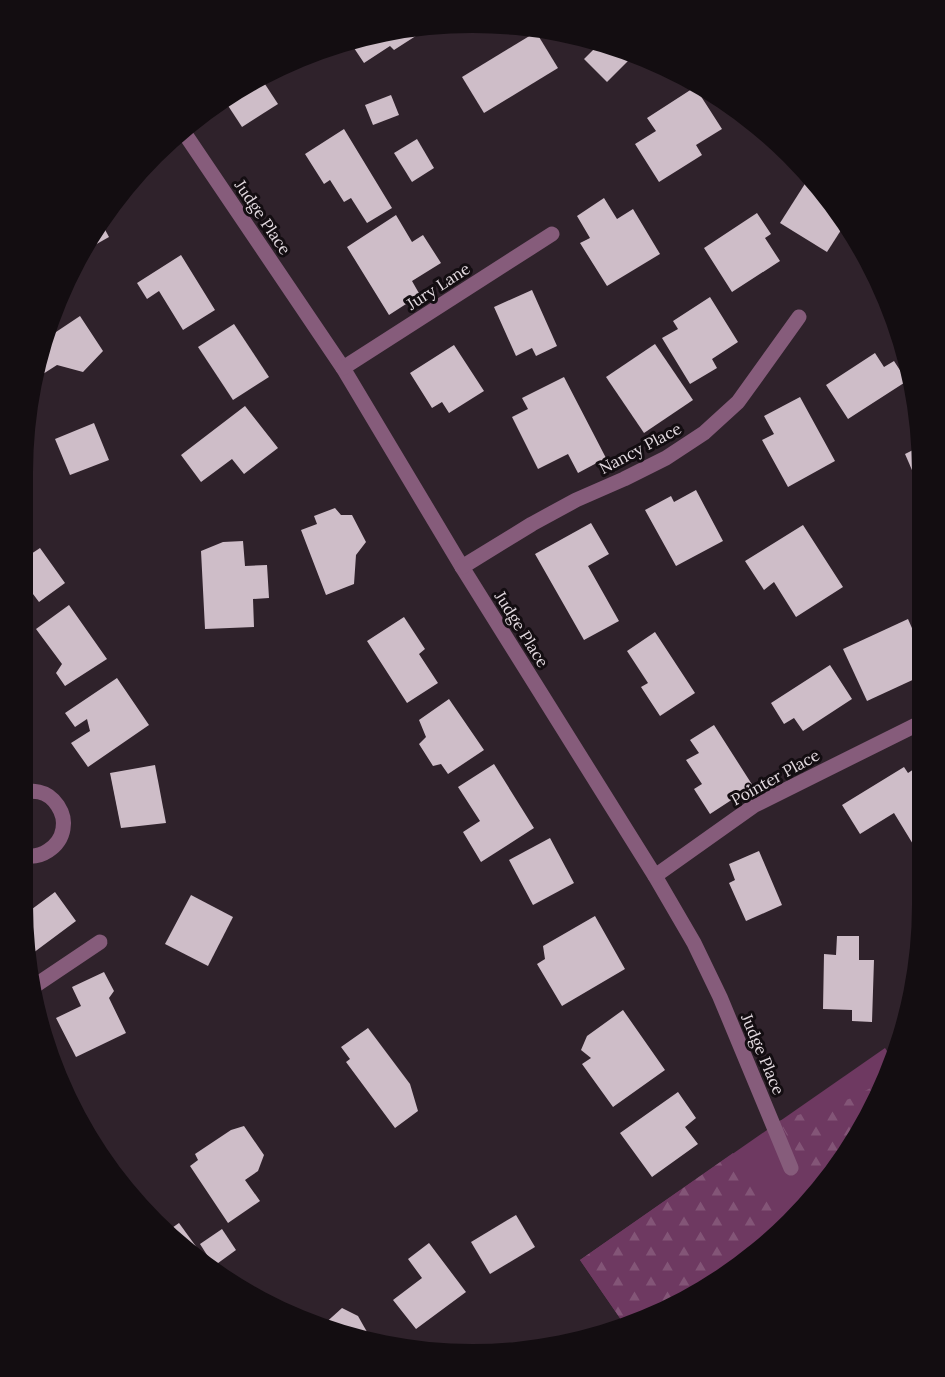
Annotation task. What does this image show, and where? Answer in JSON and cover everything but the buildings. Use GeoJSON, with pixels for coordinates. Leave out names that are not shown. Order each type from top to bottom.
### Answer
{"type":"FeatureCollection","features":[{"type":"Feature","properties":{"kind":"street","name":"Judge Place"},"geometry":{"type":"LineString","coordinates":[[188,138],[343,368],[462,567],[655,876],[694,943],[720,997],[791,1168]]}},
{"type":"Feature","properties":{"kind":"street","name":"Jury Lane"},"geometry":{"type":"LineString","coordinates":[[343,368],[552,234]]}},
{"type":"Feature","properties":{"kind":"street","name":"Nancy Place"},"geometry":{"type":"LineString","coordinates":[[462,567],[541,519],[666,458],[704,433],[738,402],[799,317]]}},
{"type":"Feature","properties":{"kind":"street","name":"Pointer Place"},"geometry":{"type":"LineString","coordinates":[[655,876],[755,805],[912,727]]}},
{"type":"Feature","properties":{"kind":"street"},"geometry":{"type":"LineString","coordinates":[[33,792],[40,792],[54,800],[62,813],[63,829],[57,844],[45,853],[33,855]]}},
{"type":"Feature","properties":{"kind":"street"},"geometry":{"type":"LineString","coordinates":[[40,982],[100,942]]}},
{"type":"Feature","properties":{"kind":"green space"},"geometry":{"type":"Polygon","coordinates":[[[885,1048],[887,1051],[867,1099],[838,1149],[821,1172],[803,1194],[762,1235],[717,1270],[667,1299],[620,1319],[580,1260],[885,1048]]]}},
{"type":"Feature","properties":{"kind":"green space"},"geometry":{"type":"Polygon","coordinates":[[[873,1087],[838,1149],[803,1194],[783,1215],[762,1235],[717,1270],[667,1299],[620,1319],[580,1260],[733,1153],[778,1204],[812,1180],[779,1121],[852,1098],[873,1087]]]}}]}
